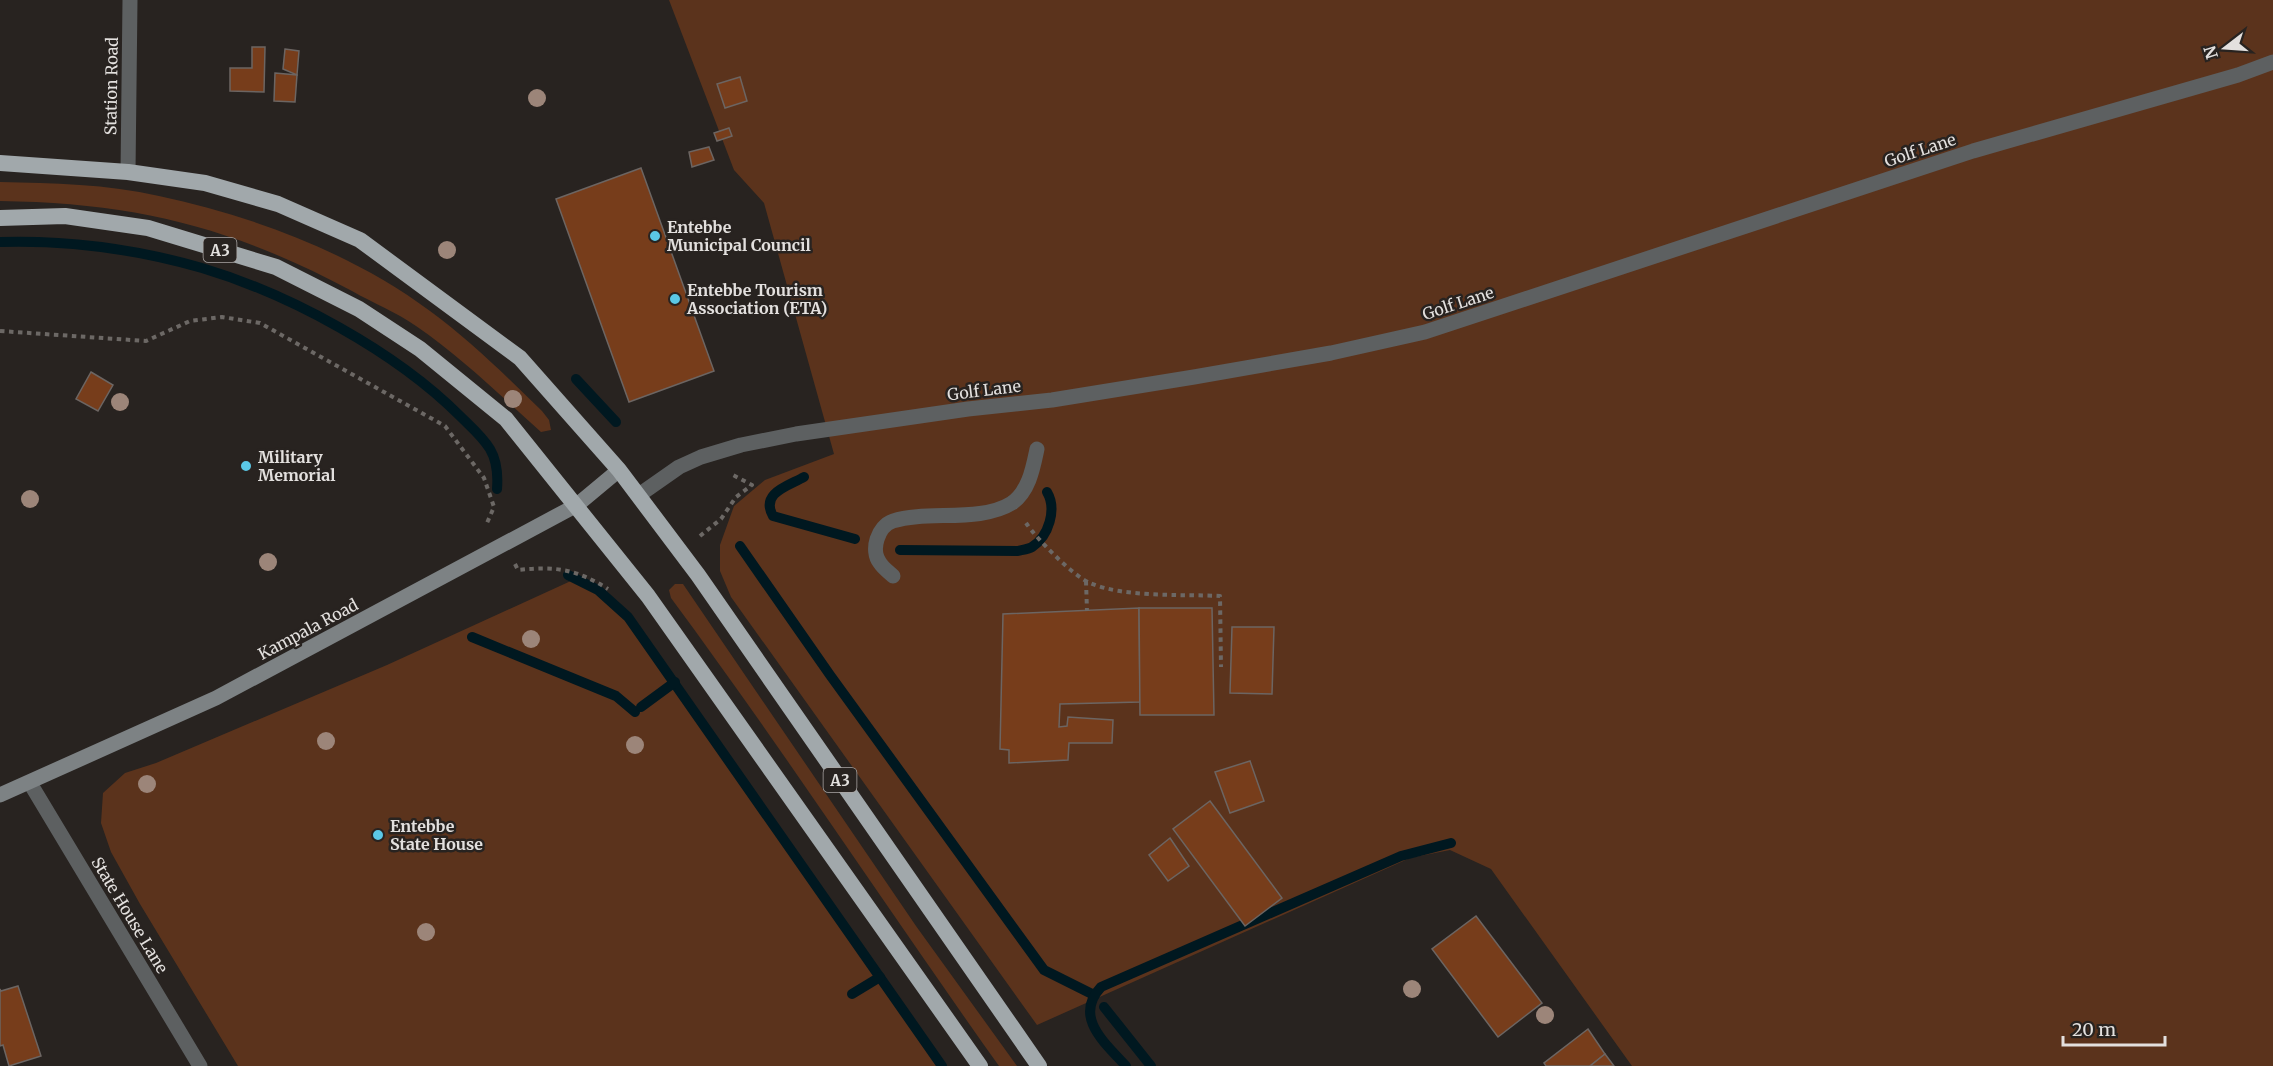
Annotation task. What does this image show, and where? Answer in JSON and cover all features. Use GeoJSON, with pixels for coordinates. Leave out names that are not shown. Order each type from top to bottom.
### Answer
{"type":"FeatureCollection","features":[{"type":"Feature","properties":{"kind":"highway"},"geometry":{"type":"LineString","coordinates":[[0,164],[128,172],[205,183],[278,204],[360,240],[520,358],[639,495]]}},
{"type":"Feature","properties":{"kind":"highway","name":"A3"},"geometry":{"type":"LineString","coordinates":[[0,218],[65,216],[148,228],[276,267],[359,309],[420,349],[506,419],[577,505],[655,606],[980,1066]]}},
{"type":"Feature","properties":{"kind":"highway","name":"A3"},"geometry":{"type":"LineString","coordinates":[[639,495],[698,575],[1040,1066]]}},
{"type":"Feature","properties":{"kind":"main road","name":"Kampala Road"},"geometry":{"type":"LineString","coordinates":[[0,795],[216,698],[577,505],[619,470]]}},
{"type":"Feature","properties":{"kind":"street","name":"Station Road"},"geometry":{"type":"LineString","coordinates":[[128,172],[130,0]]}},
{"type":"Feature","properties":{"kind":"street","name":"Golf Lane"},"geometry":{"type":"LineString","coordinates":[[639,495],[679,467],[701,457],[763,441],[968,409],[1117,389],[1331,353],[1425,332],[1973,151],[2238,75],[2273,62]]}},
{"type":"Feature","properties":{"kind":"street"},"geometry":{"type":"LineString","coordinates":[[893,576],[879,562],[874,546],[880,533],[891,521],[949,517],[1011,503],[1024,490],[1036,449]]}},
{"type":"Feature","properties":{"kind":"street","name":"State House Lane"},"geometry":{"type":"LineString","coordinates":[[30,783],[200,1066]]}},
{"type":"Feature","properties":{"kind":"path"},"geometry":{"type":"LineString","coordinates":[[0,331],[146,341],[190,321],[222,317],[260,323],[445,426],[484,478],[494,507],[483,529]]}},
{"type":"Feature","properties":{"kind":"path"},"geometry":{"type":"LineString","coordinates":[[1034,534],[1043,545],[1086,581],[1130,591],[1220,596],[1221,667]]}},
{"type":"Feature","properties":{"kind":"path"},"geometry":{"type":"LineString","coordinates":[[1086,581],[1087,610]]}},
{"type":"Feature","properties":{"kind":"shaded area"},"geometry":{"type":"Polygon","coordinates":[[[669,0],[2273,0],[2273,1066],[1632,1066],[1491,869],[1450,850],[1410,858],[1037,1025],[731,597],[720,571],[720,545],[734,506],[765,480],[834,454],[764,203],[734,170],[669,0]]]}},
{"type":"Feature","properties":{"kind":"shaded area"},"geometry":{"type":"Polygon","coordinates":[[[0,182],[100,187],[159,196],[230,214],[335,254],[400,290],[460,334],[542,411],[549,420],[551,430],[541,432],[465,363],[416,326],[308,269],[266,250],[224,235],[140,213],[96,207],[0,201],[0,182]]]}},
{"type":"Feature","properties":{"kind":"shaded area","name":"Entebbe State House"},"geometry":{"type":"Polygon","coordinates":[[[573,580],[604,596],[617,608],[630,622],[672,682],[638,706],[640,710],[674,684],[877,975],[862,985],[862,990],[880,979],[942,1066],[238,1066],[111,852],[101,823],[103,793],[125,773],[156,763],[387,665],[573,580]]]}},
{"type":"Feature","properties":{"kind":"shaded area"},"geometry":{"type":"Polygon","coordinates":[[[675,584],[683,584],[916,926],[1017,1066],[999,1066],[984,1045],[790,764],[671,598],[669,590],[675,584]]]}},
{"type":"Feature","properties":{"kind":"building"},"geometry":{"type":"Polygon","coordinates":[[[252,47],[265,47],[264,92],[230,91],[230,68],[252,68],[252,47]]]}},
{"type":"Feature","properties":{"kind":"building"},"geometry":{"type":"Polygon","coordinates":[[[285,49],[299,51],[297,75],[283,69],[285,49]]]}},
{"type":"Feature","properties":{"kind":"building"},"geometry":{"type":"Polygon","coordinates":[[[275,73],[297,75],[295,102],[274,101],[275,73]]]}},
{"type":"Feature","properties":{"kind":"building"},"geometry":{"type":"Polygon","coordinates":[[[740,77],[747,101],[725,108],[717,84],[740,77]]]}},
{"type":"Feature","properties":{"kind":"building"},"geometry":{"type":"Polygon","coordinates":[[[729,128],[732,136],[717,141],[714,133],[729,128]]]}},
{"type":"Feature","properties":{"kind":"building"},"geometry":{"type":"Polygon","coordinates":[[[709,147],[714,160],[692,167],[689,152],[709,147]]]}},
{"type":"Feature","properties":{"kind":"building"},"geometry":{"type":"Polygon","coordinates":[[[641,168],[714,371],[629,402],[556,199],[641,168]]]}},
{"type":"Feature","properties":{"kind":"building"},"geometry":{"type":"Polygon","coordinates":[[[91,372],[113,385],[98,411],[76,399],[91,372]]]}},
{"type":"Feature","properties":{"kind":"building"},"geometry":{"type":"Polygon","coordinates":[[[1139,608],[1140,702],[1060,704],[1059,727],[1067,726],[1068,717],[1113,720],[1112,743],[1069,743],[1068,760],[1009,763],[1009,750],[1000,749],[1003,614],[1139,608]]]}},
{"type":"Feature","properties":{"kind":"building"},"geometry":{"type":"Polygon","coordinates":[[[1139,608],[1212,608],[1214,715],[1140,715],[1139,608]]]}},
{"type":"Feature","properties":{"kind":"building"},"geometry":{"type":"Polygon","coordinates":[[[1232,627],[1274,627],[1272,694],[1230,693],[1232,627]]]}},
{"type":"Feature","properties":{"kind":"building"},"geometry":{"type":"Polygon","coordinates":[[[1250,761],[1264,801],[1230,813],[1215,772],[1250,761]]]}},
{"type":"Feature","properties":{"kind":"building"},"geometry":{"type":"Polygon","coordinates":[[[1210,801],[1282,898],[1245,926],[1173,829],[1210,801]]]}},
{"type":"Feature","properties":{"kind":"building"},"geometry":{"type":"Polygon","coordinates":[[[1170,838],[1189,866],[1168,881],[1149,855],[1170,838]]]}},
{"type":"Feature","properties":{"kind":"building"},"geometry":{"type":"Polygon","coordinates":[[[1476,916],[1542,1003],[1498,1037],[1432,949],[1476,916]]]}},
{"type":"Feature","properties":{"kind":"building"},"geometry":{"type":"Polygon","coordinates":[[[18,986],[41,1056],[9,1066],[3,1045],[0,1046],[0,989],[1,991],[18,986]]]}},
{"type":"Feature","properties":{"kind":"building"},"geometry":{"type":"Polygon","coordinates":[[[1588,1029],[1605,1054],[1590,1066],[1546,1066],[1544,1063],[1588,1029]]]}},
{"type":"Feature","properties":{"kind":"building"},"geometry":{"type":"Polygon","coordinates":[[[1605,1054],[1614,1066],[1590,1066],[1605,1054]]]}},
{"type":"Feature","properties":{"kind":"waterway"},"geometry":{"type":"LineString","coordinates":[[0,242],[76,244],[177,261],[235,279],[305,309],[373,347],[434,392],[460,416],[490,449],[497,469],[497,489]]}},
{"type":"Feature","properties":{"kind":"waterway"},"geometry":{"type":"LineString","coordinates":[[576,379],[616,422]]}},
{"type":"Feature","properties":{"kind":"waterway"},"geometry":{"type":"LineString","coordinates":[[804,477],[784,487],[773,496],[770,501],[773,516],[855,539]]}},
{"type":"Feature","properties":{"kind":"waterway"},"geometry":{"type":"LineString","coordinates":[[900,550],[1018,551],[1031,548],[1043,536],[1050,522],[1051,506],[1047,492]]}},
{"type":"Feature","properties":{"kind":"waterway"},"geometry":{"type":"LineString","coordinates":[[740,546],[830,675],[1044,970],[1094,995]]}},
{"type":"Feature","properties":{"kind":"waterway"},"geometry":{"type":"LineString","coordinates":[[568,575],[598,590],[628,617],[942,1066]]}},
{"type":"Feature","properties":{"kind":"waterway"},"geometry":{"type":"LineString","coordinates":[[472,637],[616,696],[635,712]]}},
{"type":"Feature","properties":{"kind":"waterway"},"geometry":{"type":"LineString","coordinates":[[641,707],[675,682]]}},
{"type":"Feature","properties":{"kind":"waterway"},"geometry":{"type":"LineString","coordinates":[[1126,1066],[1101,1039],[1091,1019],[1090,1009],[1093,998],[1101,987],[1401,856],[1451,843]]}},
{"type":"Feature","properties":{"kind":"waterway"},"geometry":{"type":"LineString","coordinates":[[852,994],[880,977]]}},
{"type":"Feature","properties":{"kind":"waterway"},"geometry":{"type":"LineString","coordinates":[[1104,1007],[1151,1066]]}},
{"type":"Feature","properties":{"kind":"place","name":"Entebbe Municipal Council"},"geometry":{"type":"Point","coordinates":[655,236]}},
{"type":"Feature","properties":{"kind":"place","name":"Entebbe Tourism Association (ETA)"},"geometry":{"type":"Point","coordinates":[675,299]}},
{"type":"Feature","properties":{"kind":"place","name":"Military Memorial"},"geometry":{"type":"Point","coordinates":[246,466]}},
{"type":"Feature","properties":{"kind":"place","name":"Entebbe State House"},"geometry":{"type":"Point","coordinates":[378,835]}}]}
